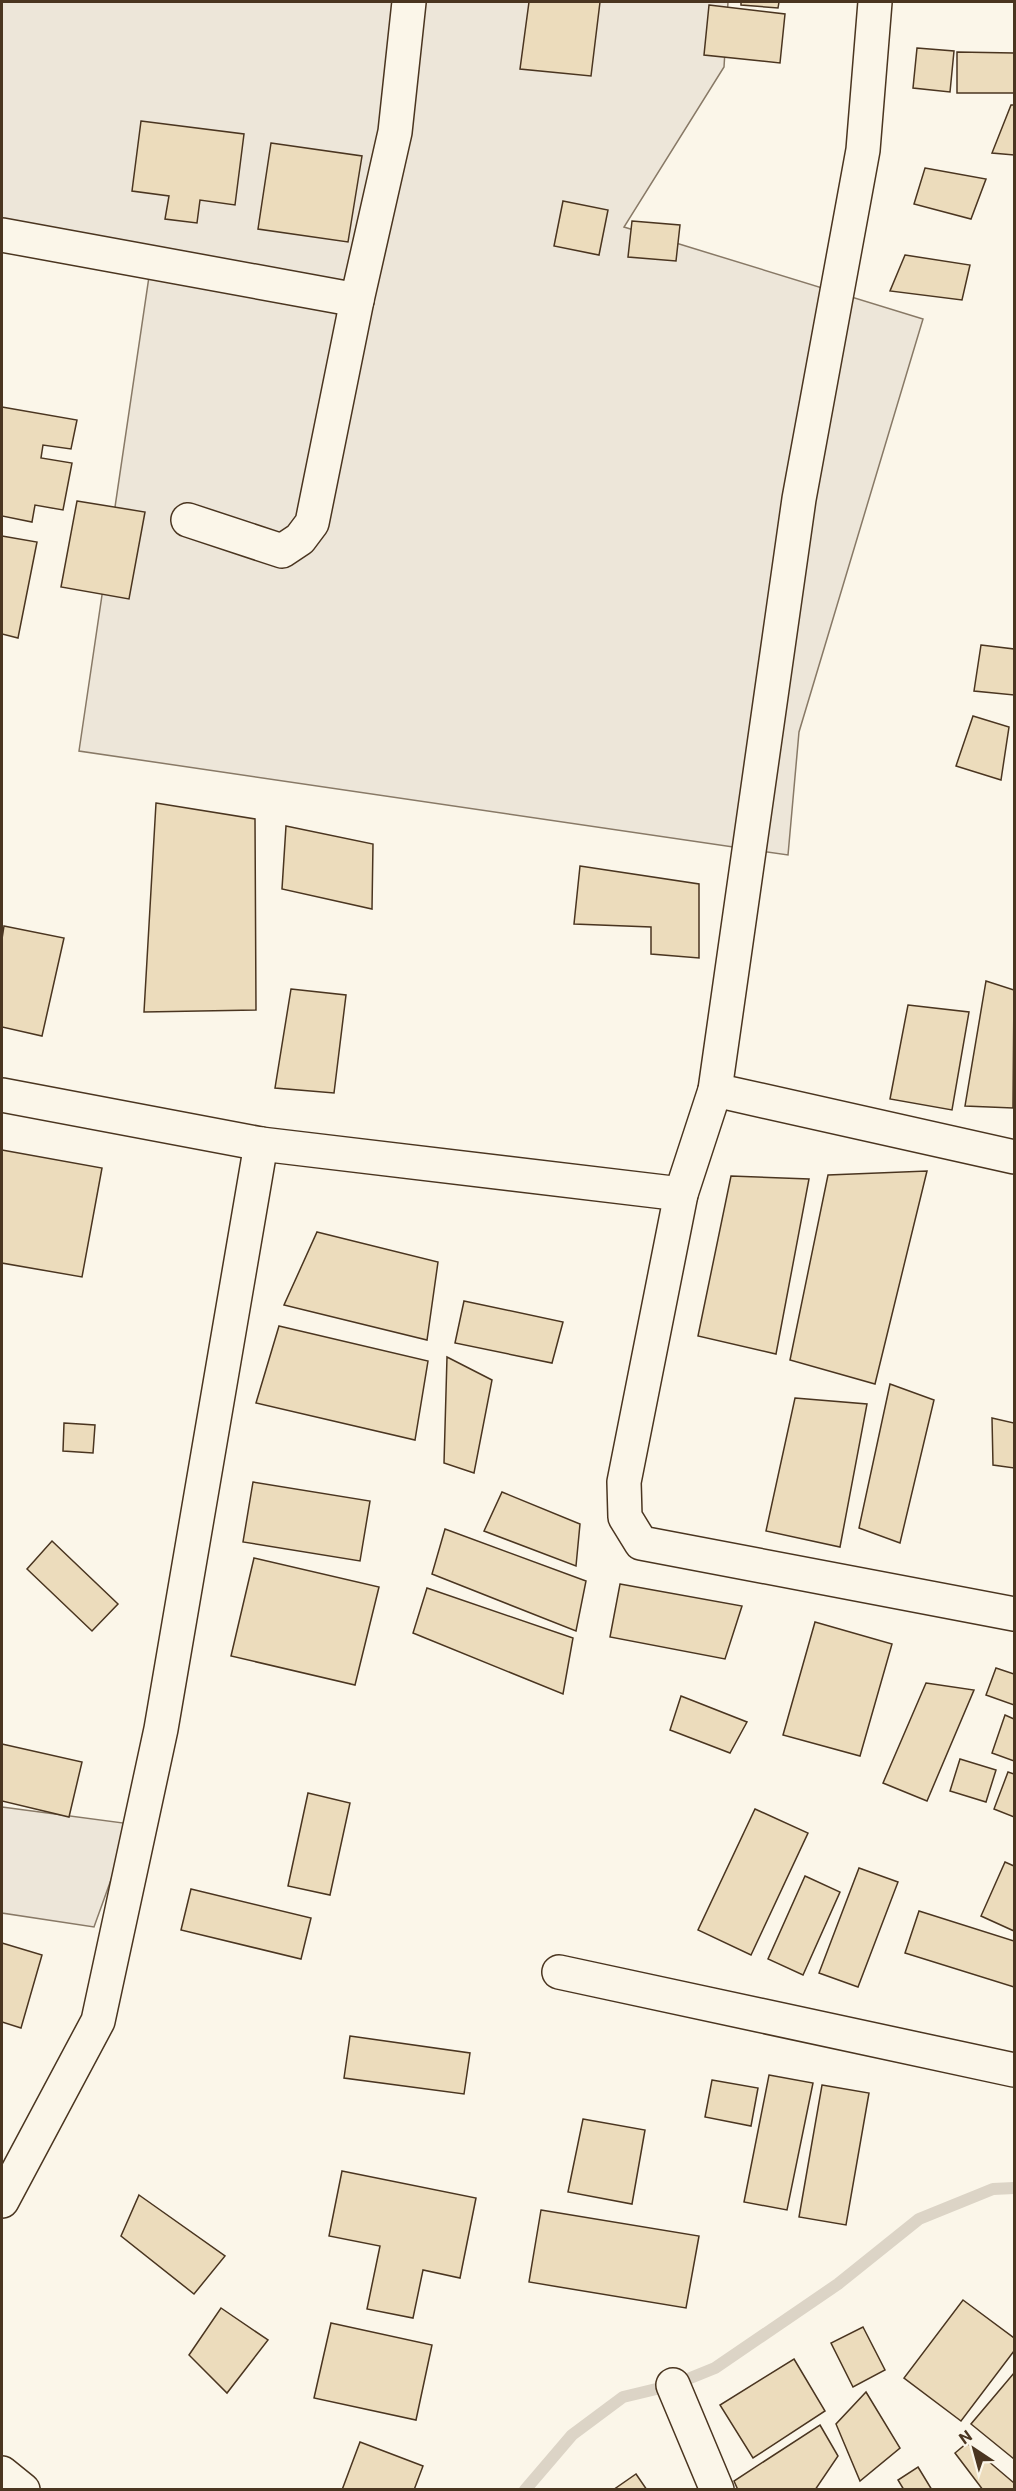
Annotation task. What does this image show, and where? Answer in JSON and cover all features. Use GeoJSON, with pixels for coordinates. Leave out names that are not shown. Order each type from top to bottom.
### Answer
{"type":"FeatureCollection","features":[{"type":"Feature","properties":{"kind":"street"},"geometry":{"type":"LineString","coordinates":[[188,520],[282,550],[300,538],[312,523],[394,132],[409,2]]}},
{"type":"Feature","properties":{"kind":"street"},"geometry":{"type":"LineString","coordinates":[[875,2],[863,150],[799,499],[715,1090],[681,1194],[624,1482],[625,1517],[641,1543],[1014,1614]]}},
{"type":"Feature","properties":{"kind":"street"},"geometry":{"type":"LineString","coordinates":[[2,235],[357,300]]}},
{"type":"Feature","properties":{"kind":"street"},"geometry":{"type":"LineString","coordinates":[[715,1090],[1014,1156]]}},
{"type":"Feature","properties":{"kind":"street"},"geometry":{"type":"LineString","coordinates":[[2,1095],[261,1144],[681,1194]]}},
{"type":"Feature","properties":{"kind":"street"},"geometry":{"type":"LineString","coordinates":[[2,2201],[98,2021],[161,1729],[261,1144]]}},
{"type":"Feature","properties":{"kind":"street"},"geometry":{"type":"LineString","coordinates":[[559,1972],[1014,2070]]}},
{"type":"Feature","properties":{"kind":"street"},"geometry":{"type":"LineString","coordinates":[[673,2385],[717,2490]]}},
{"type":"Feature","properties":{"kind":"street"},"geometry":{"type":"LineString","coordinates":[[2,2473],[23,2490]]}},
{"type":"Feature","properties":{"kind":"shaded area"},"geometry":{"type":"Polygon","coordinates":[[[2,2],[728,2],[724,67],[624,227],[923,319],[799,732],[788,855],[79,751],[151,263],[2,235],[2,2]]]}},
{"type":"Feature","properties":{"kind":"shaded area"},"geometry":{"type":"Polygon","coordinates":[[[2,1807],[131,1824],[94,1927],[2,1913],[2,1807]]]}},
{"type":"Feature","properties":{"kind":"building"},"geometry":{"type":"Polygon","coordinates":[[[529,2],[600,2],[591,76],[520,69],[529,2]]]}},
{"type":"Feature","properties":{"kind":"building"},"geometry":{"type":"Polygon","coordinates":[[[741,2],[779,2],[778,8],[741,5],[741,2]]]}},
{"type":"Feature","properties":{"kind":"building"},"geometry":{"type":"Polygon","coordinates":[[[709,5],[785,14],[780,63],[704,55],[709,5]]]}},
{"type":"Feature","properties":{"kind":"building"},"geometry":{"type":"Polygon","coordinates":[[[917,48],[954,51],[950,92],[913,88],[917,48]]]}},
{"type":"Feature","properties":{"kind":"building"},"geometry":{"type":"Polygon","coordinates":[[[957,52],[1014,53],[1014,93],[957,93],[957,52]]]}},
{"type":"Feature","properties":{"kind":"building"},"geometry":{"type":"Polygon","coordinates":[[[1011,105],[1014,105],[1014,155],[992,153],[1011,105]]]}},
{"type":"Feature","properties":{"kind":"building"},"geometry":{"type":"Polygon","coordinates":[[[141,121],[244,134],[235,205],[200,200],[197,223],[165,219],[169,196],[132,191],[141,121]]]}},
{"type":"Feature","properties":{"kind":"building"},"geometry":{"type":"Polygon","coordinates":[[[271,143],[362,156],[348,242],[258,229],[271,143]]]}},
{"type":"Feature","properties":{"kind":"building"},"geometry":{"type":"Polygon","coordinates":[[[925,168],[986,179],[971,219],[914,204],[925,168]]]}},
{"type":"Feature","properties":{"kind":"building"},"geometry":{"type":"Polygon","coordinates":[[[563,201],[608,210],[599,255],[554,246],[563,201]]]}},
{"type":"Feature","properties":{"kind":"building"},"geometry":{"type":"Polygon","coordinates":[[[632,221],[680,225],[676,261],[628,257],[632,221]]]}},
{"type":"Feature","properties":{"kind":"building"},"geometry":{"type":"Polygon","coordinates":[[[905,255],[970,265],[962,300],[890,291],[905,255]]]}},
{"type":"Feature","properties":{"kind":"building"},"geometry":{"type":"Polygon","coordinates":[[[2,407],[77,420],[71,449],[43,445],[41,458],[72,463],[63,510],[35,505],[32,522],[2,516],[2,407]]]}},
{"type":"Feature","properties":{"kind":"building"},"geometry":{"type":"Polygon","coordinates":[[[77,501],[145,512],[129,599],[61,587],[77,501]]]}},
{"type":"Feature","properties":{"kind":"building"},"geometry":{"type":"Polygon","coordinates":[[[2,536],[37,542],[18,638],[2,634],[2,536]]]}},
{"type":"Feature","properties":{"kind":"building"},"geometry":{"type":"Polygon","coordinates":[[[981,645],[1014,649],[1014,695],[974,691],[981,645]]]}},
{"type":"Feature","properties":{"kind":"building"},"geometry":{"type":"Polygon","coordinates":[[[973,716],[1009,727],[1001,780],[956,766],[973,716]]]}},
{"type":"Feature","properties":{"kind":"building"},"geometry":{"type":"Polygon","coordinates":[[[156,803],[255,819],[256,1010],[144,1012],[156,803]]]}},
{"type":"Feature","properties":{"kind":"building"},"geometry":{"type":"Polygon","coordinates":[[[286,826],[373,844],[372,909],[282,889],[286,826]]]}},
{"type":"Feature","properties":{"kind":"building"},"geometry":{"type":"Polygon","coordinates":[[[580,866],[699,884],[699,958],[651,954],[651,927],[574,924],[580,866]]]}},
{"type":"Feature","properties":{"kind":"building"},"geometry":{"type":"Polygon","coordinates":[[[4,926],[64,938],[42,1036],[2,1027],[4,926]]]}},
{"type":"Feature","properties":{"kind":"building"},"geometry":{"type":"Polygon","coordinates":[[[986,981],[1014,990],[1013,1108],[965,1106],[986,981]]]}},
{"type":"Feature","properties":{"kind":"building"},"geometry":{"type":"Polygon","coordinates":[[[291,989],[346,995],[334,1093],[275,1088],[291,989]]]}},
{"type":"Feature","properties":{"kind":"building"},"geometry":{"type":"Polygon","coordinates":[[[908,1005],[969,1012],[952,1110],[890,1099],[908,1005]]]}},
{"type":"Feature","properties":{"kind":"building"},"geometry":{"type":"Polygon","coordinates":[[[2,1150],[102,1168],[82,1277],[2,1263],[2,1150]]]}},
{"type":"Feature","properties":{"kind":"building"},"geometry":{"type":"Polygon","coordinates":[[[927,1171],[875,1384],[790,1360],[828,1175],[927,1171]]]}},
{"type":"Feature","properties":{"kind":"building"},"geometry":{"type":"Polygon","coordinates":[[[731,1176],[809,1179],[776,1354],[698,1336],[731,1176]]]}},
{"type":"Feature","properties":{"kind":"building"},"geometry":{"type":"Polygon","coordinates":[[[317,1232],[438,1262],[427,1340],[284,1305],[317,1232]]]}},
{"type":"Feature","properties":{"kind":"building"},"geometry":{"type":"Polygon","coordinates":[[[464,1301],[563,1322],[552,1363],[455,1343],[464,1301]]]}},
{"type":"Feature","properties":{"kind":"building"},"geometry":{"type":"Polygon","coordinates":[[[279,1326],[428,1361],[415,1440],[256,1403],[279,1326]]]}},
{"type":"Feature","properties":{"kind":"building"},"geometry":{"type":"Polygon","coordinates":[[[447,1357],[492,1380],[474,1473],[444,1463],[447,1357]]]}},
{"type":"Feature","properties":{"kind":"building"},"geometry":{"type":"Polygon","coordinates":[[[890,1384],[934,1400],[900,1543],[859,1528],[890,1384]]]}},
{"type":"Feature","properties":{"kind":"building"},"geometry":{"type":"Polygon","coordinates":[[[795,1398],[867,1404],[840,1547],[766,1531],[795,1398]]]}},
{"type":"Feature","properties":{"kind":"building"},"geometry":{"type":"Polygon","coordinates":[[[992,1418],[1014,1423],[1014,1468],[993,1465],[992,1418]]]}},
{"type":"Feature","properties":{"kind":"building"},"geometry":{"type":"Polygon","coordinates":[[[64,1423],[95,1425],[93,1453],[63,1451],[64,1423]]]}},
{"type":"Feature","properties":{"kind":"building"},"geometry":{"type":"Polygon","coordinates":[[[253,1482],[370,1501],[360,1561],[243,1542],[253,1482]]]}},
{"type":"Feature","properties":{"kind":"building"},"geometry":{"type":"Polygon","coordinates":[[[502,1492],[580,1524],[576,1566],[484,1531],[502,1492]]]}},
{"type":"Feature","properties":{"kind":"building"},"geometry":{"type":"Polygon","coordinates":[[[445,1529],[586,1581],[576,1631],[432,1574],[445,1529]]]}},
{"type":"Feature","properties":{"kind":"building"},"geometry":{"type":"Polygon","coordinates":[[[52,1541],[118,1604],[92,1631],[27,1569],[52,1541]]]}},
{"type":"Feature","properties":{"kind":"building"},"geometry":{"type":"Polygon","coordinates":[[[254,1558],[379,1587],[355,1685],[231,1656],[254,1558]]]}},
{"type":"Feature","properties":{"kind":"building"},"geometry":{"type":"Polygon","coordinates":[[[620,1584],[742,1606],[725,1659],[610,1637],[620,1584]]]}},
{"type":"Feature","properties":{"kind":"building"},"geometry":{"type":"Polygon","coordinates":[[[427,1588],[573,1638],[563,1694],[413,1633],[427,1588]]]}},
{"type":"Feature","properties":{"kind":"building"},"geometry":{"type":"Polygon","coordinates":[[[815,1622],[892,1644],[860,1756],[783,1735],[815,1622]]]}},
{"type":"Feature","properties":{"kind":"building"},"geometry":{"type":"Polygon","coordinates":[[[996,1668],[1014,1674],[1014,1705],[986,1695],[996,1668]]]}},
{"type":"Feature","properties":{"kind":"building"},"geometry":{"type":"Polygon","coordinates":[[[926,1683],[974,1690],[927,1801],[883,1783],[926,1683]]]}},
{"type":"Feature","properties":{"kind":"building"},"geometry":{"type":"Polygon","coordinates":[[[681,1696],[747,1722],[730,1753],[670,1730],[681,1696]]]}},
{"type":"Feature","properties":{"kind":"building"},"geometry":{"type":"Polygon","coordinates":[[[1005,1715],[1014,1719],[1014,1761],[992,1753],[1005,1715]]]}},
{"type":"Feature","properties":{"kind":"building"},"geometry":{"type":"Polygon","coordinates":[[[2,1744],[82,1762],[69,1817],[2,1801],[2,1744]]]}},
{"type":"Feature","properties":{"kind":"building"},"geometry":{"type":"Polygon","coordinates":[[[960,1759],[996,1770],[986,1802],[950,1791],[960,1759]]]}},
{"type":"Feature","properties":{"kind":"building"},"geometry":{"type":"Polygon","coordinates":[[[1008,1772],[1014,1774],[1014,1817],[994,1809],[1008,1772]]]}},
{"type":"Feature","properties":{"kind":"building"},"geometry":{"type":"Polygon","coordinates":[[[308,1793],[350,1803],[330,1895],[288,1886],[308,1793]]]}},
{"type":"Feature","properties":{"kind":"building"},"geometry":{"type":"Polygon","coordinates":[[[755,1809],[808,1833],[751,1955],[698,1930],[755,1809]]]}},
{"type":"Feature","properties":{"kind":"building"},"geometry":{"type":"Polygon","coordinates":[[[1005,1862],[1014,1866],[1014,1931],[981,1916],[1005,1862]]]}},
{"type":"Feature","properties":{"kind":"building"},"geometry":{"type":"Polygon","coordinates":[[[859,1868],[898,1882],[858,1987],[819,1973],[859,1868]]]}},
{"type":"Feature","properties":{"kind":"building"},"geometry":{"type":"Polygon","coordinates":[[[805,1876],[840,1892],[803,1975],[768,1959],[805,1876]]]}},
{"type":"Feature","properties":{"kind":"building"},"geometry":{"type":"Polygon","coordinates":[[[191,1889],[311,1918],[301,1959],[181,1930],[191,1889]]]}},
{"type":"Feature","properties":{"kind":"building"},"geometry":{"type":"Polygon","coordinates":[[[919,1911],[1014,1941],[1014,1987],[905,1953],[919,1911]]]}},
{"type":"Feature","properties":{"kind":"building"},"geometry":{"type":"Polygon","coordinates":[[[2,1943],[42,1955],[21,2028],[2,2022],[2,1943]]]}},
{"type":"Feature","properties":{"kind":"building"},"geometry":{"type":"Polygon","coordinates":[[[350,2036],[470,2053],[464,2094],[344,2078],[350,2036]]]}},
{"type":"Feature","properties":{"kind":"building"},"geometry":{"type":"Polygon","coordinates":[[[769,2075],[813,2083],[787,2210],[744,2202],[769,2075]]]}},
{"type":"Feature","properties":{"kind":"building"},"geometry":{"type":"Polygon","coordinates":[[[712,2080],[758,2088],[751,2126],[705,2117],[712,2080]]]}},
{"type":"Feature","properties":{"kind":"building"},"geometry":{"type":"Polygon","coordinates":[[[822,2085],[869,2093],[846,2225],[799,2217],[822,2085]]]}},
{"type":"Feature","properties":{"kind":"building"},"geometry":{"type":"Polygon","coordinates":[[[583,2119],[645,2130],[632,2204],[568,2192],[583,2119]]]}},
{"type":"Feature","properties":{"kind":"building"},"geometry":{"type":"Polygon","coordinates":[[[342,2171],[476,2198],[460,2278],[423,2270],[413,2318],[367,2309],[380,2246],[329,2236],[342,2171]]]}},
{"type":"Feature","properties":{"kind":"building"},"geometry":{"type":"Polygon","coordinates":[[[139,2195],[225,2256],[194,2294],[121,2236],[139,2195]]]}},
{"type":"Feature","properties":{"kind":"building"},"geometry":{"type":"Polygon","coordinates":[[[541,2210],[699,2236],[686,2308],[529,2282],[541,2210]]]}},
{"type":"Feature","properties":{"kind":"building"},"geometry":{"type":"Polygon","coordinates":[[[963,2300],[1014,2338],[1014,2351],[961,2421],[904,2378],[963,2300]]]}},
{"type":"Feature","properties":{"kind":"building"},"geometry":{"type":"Polygon","coordinates":[[[221,2308],[268,2340],[227,2393],[189,2355],[221,2308]]]}},
{"type":"Feature","properties":{"kind":"building"},"geometry":{"type":"Polygon","coordinates":[[[331,2323],[432,2345],[416,2420],[314,2398],[331,2323]]]}},
{"type":"Feature","properties":{"kind":"building"},"geometry":{"type":"Polygon","coordinates":[[[863,2327],[885,2370],[853,2387],[831,2343],[863,2327]]]}},
{"type":"Feature","properties":{"kind":"building"},"geometry":{"type":"Polygon","coordinates":[[[794,2359],[825,2411],[753,2458],[720,2405],[794,2359]]]}},
{"type":"Feature","properties":{"kind":"building"},"geometry":{"type":"Polygon","coordinates":[[[1014,2373],[1014,2459],[971,2424],[1014,2373]]]}},
{"type":"Feature","properties":{"kind":"building"},"geometry":{"type":"Polygon","coordinates":[[[866,2392],[900,2448],[860,2481],[836,2424],[866,2392]]]}},
{"type":"Feature","properties":{"kind":"building"},"geometry":{"type":"Polygon","coordinates":[[[820,2425],[838,2456],[815,2490],[738,2490],[734,2481],[820,2425]]]}},
{"type":"Feature","properties":{"kind":"building"},"geometry":{"type":"Polygon","coordinates":[[[360,2442],[423,2466],[414,2490],[342,2490],[360,2442]]]}},
{"type":"Feature","properties":{"kind":"building"},"geometry":{"type":"Polygon","coordinates":[[[967,2443],[1014,2483],[1014,2490],[983,2490],[955,2453],[967,2443]]]}},
{"type":"Feature","properties":{"kind":"building"},"geometry":{"type":"Polygon","coordinates":[[[918,2467],[932,2490],[904,2490],[898,2480],[918,2467]]]}},
{"type":"Feature","properties":{"kind":"building"},"geometry":{"type":"Polygon","coordinates":[[[636,2474],[647,2490],[613,2490],[636,2474]]]}},
{"type":"Feature","properties":{"kind":"waterway"},"geometry":{"type":"LineString","coordinates":[[525,2490],[572,2435],[623,2397],[673,2385],[715,2368],[838,2284],[919,2219],[993,2189],[1014,2188]]}}]}
